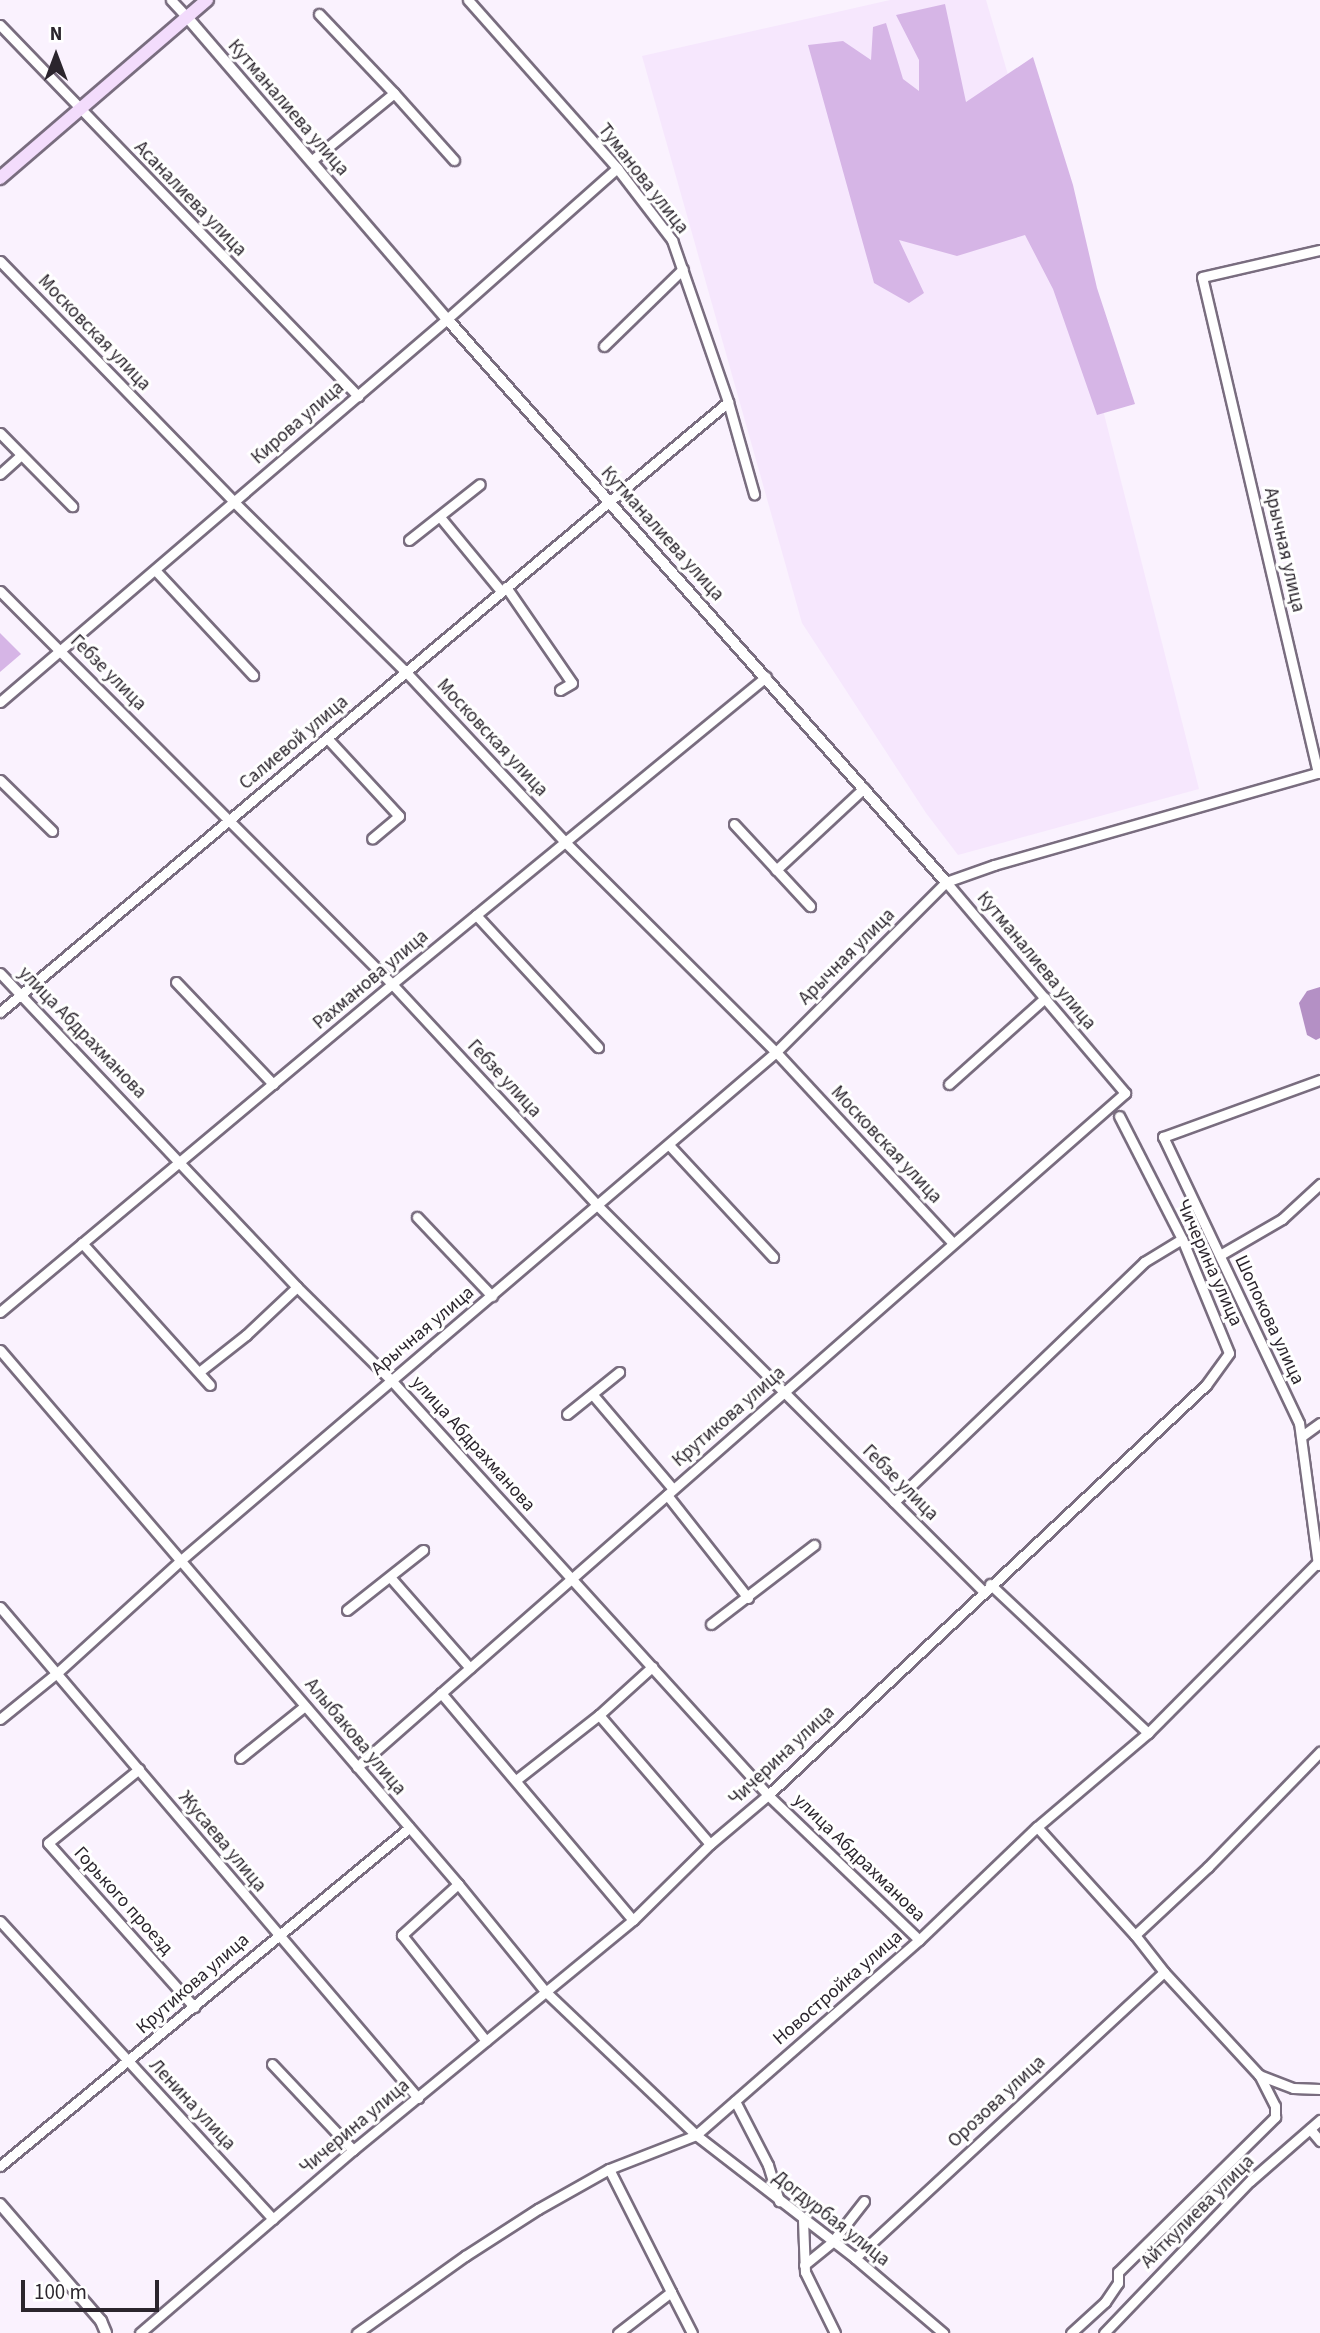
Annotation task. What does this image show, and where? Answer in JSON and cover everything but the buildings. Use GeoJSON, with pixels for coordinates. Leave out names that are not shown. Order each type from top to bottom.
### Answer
{"type":"FeatureCollection","features":[{"type":"Feature","properties":{"kind":"main road"},"geometry":{"type":"LineString","coordinates":[[0,178],[206,0]]}},
{"type":"Feature","properties":{"kind":"street","name":"Кутманалиева улица"},"geometry":{"type":"LineString","coordinates":[[171,0],[447,319],[864,788],[1125,1093]]}},
{"type":"Feature","properties":{"kind":"street","name":"Туманова улица"},"geometry":{"type":"LineString","coordinates":[[468,0],[617,168],[672,240],[728,402],[754,494]]}},
{"type":"Feature","properties":{"kind":"street"},"geometry":{"type":"LineString","coordinates":[[318,14],[454,160]]}},
{"type":"Feature","properties":{"kind":"street","name":"Асаналиева улица"},"geometry":{"type":"LineString","coordinates":[[0,24],[78,109],[358,396]]}},
{"type":"Feature","properties":{"kind":"street"},"geometry":{"type":"LineString","coordinates":[[311,161],[394,93]]}},
{"type":"Feature","properties":{"kind":"street","name":"Кирова улица"},"geometry":{"type":"LineString","coordinates":[[0,702],[447,319],[617,168]]}},
{"type":"Feature","properties":{"kind":"street","name":"Арычная улица"},"geometry":{"type":"LineString","coordinates":[[0,1719],[58,1672],[181,1560],[776,1052],[946,882],[994,865],[1318,773],[1202,276],[1320,250]]}},
{"type":"Feature","properties":{"kind":"street","name":"Московская улица"},"geometry":{"type":"LineString","coordinates":[[0,261],[234,502],[406,672],[565,842],[776,1052],[953,1243]]}},
{"type":"Feature","properties":{"kind":"street"},"geometry":{"type":"LineString","coordinates":[[604,346],[683,269]]}},
{"type":"Feature","properties":{"kind":"street","name":"Салиевой улица"},"geometry":{"type":"LineString","coordinates":[[0,1012],[728,402]]}},
{"type":"Feature","properties":{"kind":"street"},"geometry":{"type":"LineString","coordinates":[[0,433],[72,506]]}},
{"type":"Feature","properties":{"kind":"street"},"geometry":{"type":"LineString","coordinates":[[0,474],[21,455]]}},
{"type":"Feature","properties":{"kind":"street"},"geometry":{"type":"LineString","coordinates":[[409,540],[481,484]]}},
{"type":"Feature","properties":{"kind":"street"},"geometry":{"type":"LineString","coordinates":[[440,517],[503,589],[572,683],[560,690]]}},
{"type":"Feature","properties":{"kind":"street"},"geometry":{"type":"LineString","coordinates":[[155,570],[253,675]]}},
{"type":"Feature","properties":{"kind":"street","name":"Гебзе улица"},"geometry":{"type":"LineString","coordinates":[[0,591],[392,984],[598,1206],[783,1393],[894,1502],[1147,1733]]}},
{"type":"Feature","properties":{"kind":"street","name":"Рахманова улица"},"geometry":{"type":"LineString","coordinates":[[0,1312],[392,984],[766,677]]}},
{"type":"Feature","properties":{"kind":"street"},"geometry":{"type":"LineString","coordinates":[[327,738],[399,816],[372,839]]}},
{"type":"Feature","properties":{"kind":"street"},"geometry":{"type":"LineString","coordinates":[[0,780],[52,831]]}},
{"type":"Feature","properties":{"kind":"street"},"geometry":{"type":"LineString","coordinates":[[776,870],[864,788]]}},
{"type":"Feature","properties":{"kind":"street"},"geometry":{"type":"LineString","coordinates":[[733,824],[810,906]]}},
{"type":"Feature","properties":{"kind":"street"},"geometry":{"type":"LineString","coordinates":[[476,915],[598,1047]]}},
{"type":"Feature","properties":{"kind":"street","name":"улица Абдрахманова"},"geometry":{"type":"LineString","coordinates":[[0,972],[297,1287],[391,1380],[768,1795],[919,1940]]}},
{"type":"Feature","properties":{"kind":"street"},"geometry":{"type":"LineString","coordinates":[[176,982],[273,1084]]}},
{"type":"Feature","properties":{"kind":"street"},"geometry":{"type":"LineString","coordinates":[[949,1084],[1045,998]]}},
{"type":"Feature","properties":{"kind":"street","name":"Шопокова улица"},"geometry":{"type":"LineString","coordinates":[[1319,1564],[1299,1423],[1163,1136],[1320,1080]]}},
{"type":"Feature","properties":{"kind":"street","name":"Крутикова улица"},"geometry":{"type":"LineString","coordinates":[[357,1767],[1125,1093]]}},
{"type":"Feature","properties":{"kind":"street","name":"Чичерина улица"},"geometry":{"type":"LineString","coordinates":[[140,2333],[353,2150],[633,1920],[710,1844],[768,1795],[987,1587],[1206,1385],[1229,1353],[1182,1240],[1119,1116]]}},
{"type":"Feature","properties":{"kind":"street"},"geometry":{"type":"LineString","coordinates":[[669,1144],[773,1257]]}},
{"type":"Feature","properties":{"kind":"street"},"geometry":{"type":"LineString","coordinates":[[1220,1255],[1282,1219],[1320,1184]]}},
{"type":"Feature","properties":{"kind":"street"},"geometry":{"type":"LineString","coordinates":[[416,1217],[492,1296]]}},
{"type":"Feature","properties":{"kind":"street"},"geometry":{"type":"LineString","coordinates":[[894,1502],[1139,1266],[1182,1240]]}},
{"type":"Feature","properties":{"kind":"street"},"geometry":{"type":"LineString","coordinates":[[82,1242],[210,1385]]}},
{"type":"Feature","properties":{"kind":"street"},"geometry":{"type":"LineString","coordinates":[[199,1372],[246,1335],[297,1287]]}},
{"type":"Feature","properties":{"kind":"street","name":"Алыбакова улица"},"geometry":{"type":"LineString","coordinates":[[0,1350],[458,1884],[545,1991],[696,2135]]}},
{"type":"Feature","properties":{"kind":"street"},"geometry":{"type":"LineString","coordinates":[[567,1414],[619,1372]]}},
{"type":"Feature","properties":{"kind":"street"},"geometry":{"type":"LineString","coordinates":[[593,1395],[670,1492],[748,1598]]}},
{"type":"Feature","properties":{"kind":"street"},"geometry":{"type":"LineString","coordinates":[[1302,1436],[1320,1423]]}},
{"type":"Feature","properties":{"kind":"street"},"geometry":{"type":"LineString","coordinates":[[711,1624],[814,1545]]}},
{"type":"Feature","properties":{"kind":"street"},"geometry":{"type":"LineString","coordinates":[[347,1610],[423,1550]]}},
{"type":"Feature","properties":{"kind":"street","name":"Новостройка улица"},"geometry":{"type":"LineString","coordinates":[[357,2333],[464,2256],[608,2169],[696,2135],[919,1940],[1037,1827],[1147,1733],[1319,1564]]}},
{"type":"Feature","properties":{"kind":"street"},"geometry":{"type":"LineString","coordinates":[[390,1577],[470,1668]]}},
{"type":"Feature","properties":{"kind":"street","name":"Жусаева улица"},"geometry":{"type":"LineString","coordinates":[[0,1607],[418,2098]]}},
{"type":"Feature","properties":{"kind":"street"},"geometry":{"type":"LineString","coordinates":[[516,1780],[599,1715],[652,1667]]}},
{"type":"Feature","properties":{"kind":"street"},"geometry":{"type":"LineString","coordinates":[[441,1693],[633,1920]]}},
{"type":"Feature","properties":{"kind":"street"},"geometry":{"type":"LineString","coordinates":[[240,1758],[305,1706]]}},
{"type":"Feature","properties":{"kind":"street"},"geometry":{"type":"LineString","coordinates":[[599,1715],[710,1844]]}},
{"type":"Feature","properties":{"kind":"street"},"geometry":{"type":"LineString","coordinates":[[1135,1935],[1208,1867],[1320,1752]]}},
{"type":"Feature","properties":{"kind":"street","name":"Горького проезд"},"geometry":{"type":"LineString","coordinates":[[139,1769],[48,1843],[194,2007]]}},
{"type":"Feature","properties":{"kind":"street"},"geometry":{"type":"LineString","coordinates":[[1037,1827],[1259,2075],[1275,2106],[1275,2117],[1118,2272],[1118,2283],[1105,2302],[1071,2333]]}},
{"type":"Feature","properties":{"kind":"street","name":"Крутикова улица"},"geometry":{"type":"LineString","coordinates":[[0,2166],[409,1828]]}},
{"type":"Feature","properties":{"kind":"street"},"geometry":{"type":"LineString","coordinates":[[458,1884],[402,1935],[486,2041]]}},
{"type":"Feature","properties":{"kind":"street","name":"Ленина улица"},"geometry":{"type":"LineString","coordinates":[[0,1921],[273,2219]]}},
{"type":"Feature","properties":{"kind":"street","name":"Орозова улица"},"geometry":{"type":"LineString","coordinates":[[855,2258],[1164,1972]]}},
{"type":"Feature","properties":{"kind":"street"},"geometry":{"type":"LineString","coordinates":[[272,2064],[353,2150]]}},
{"type":"Feature","properties":{"kind":"street"},"geometry":{"type":"LineString","coordinates":[[1259,2075],[1293,2088],[1320,2089]]}},
{"type":"Feature","properties":{"kind":"street"},"geometry":{"type":"LineString","coordinates":[[735,2101],[768,2165],[779,2201]]}},
{"type":"Feature","properties":{"kind":"street","name":"Айткулиева улица"},"geometry":{"type":"LineString","coordinates":[[1104,2333],[1250,2182],[1320,2120]]}},
{"type":"Feature","properties":{"kind":"street"},"geometry":{"type":"LineString","coordinates":[[1310,2129],[1320,2141]]}},
{"type":"Feature","properties":{"kind":"street","name":"Догдурбая улица"},"geometry":{"type":"LineString","coordinates":[[696,2135],[855,2258],[943,2333]]}},
{"type":"Feature","properties":{"kind":"street"},"geometry":{"type":"LineString","coordinates":[[608,2169],[692,2333]]}},
{"type":"Feature","properties":{"kind":"street"},"geometry":{"type":"LineString","coordinates":[[804,2265],[832,2242],[864,2201]]}},
{"type":"Feature","properties":{"kind":"street"},"geometry":{"type":"LineString","coordinates":[[0,2204],[101,2321],[106,2333]]}},
{"type":"Feature","properties":{"kind":"street"},"geometry":{"type":"LineString","coordinates":[[803,2220],[805,2272],[835,2333]]}},
{"type":"Feature","properties":{"kind":"street"},"geometry":{"type":"LineString","coordinates":[[618,2333],[671,2292]]}},
{"type":"Feature","properties":{"kind":"shaded area"},"geometry":{"type":"Polygon","coordinates":[[[890,0],[986,0],[1080,319],[1199,789],[958,855],[926,813],[802,623],[642,56],[890,0]]]}},
{"type":"Feature","properties":{"kind":"shaded area"},"geometry":{"type":"Polygon","coordinates":[[[945,4],[966,102],[1033,57],[1073,185],[1097,288],[1135,404],[1097,415],[1053,289],[1025,235],[957,256],[899,240],[924,293],[909,303],[874,283],[808,45],[843,41],[871,60],[873,27],[886,23],[903,79],[919,91],[919,60],[896,15],[945,4]]]}},
{"type":"Feature","properties":{"kind":"shaded area"},"geometry":{"type":"Polygon","coordinates":[[[0,633],[21,654],[0,672],[0,633]]]}},
{"type":"Feature","properties":{"kind":"shaded area"},"geometry":{"type":"Polygon","coordinates":[[[1320,987],[1320,1038],[1316,1040],[1307,1035],[1299,1003],[1307,991],[1320,987]]]}}]}
